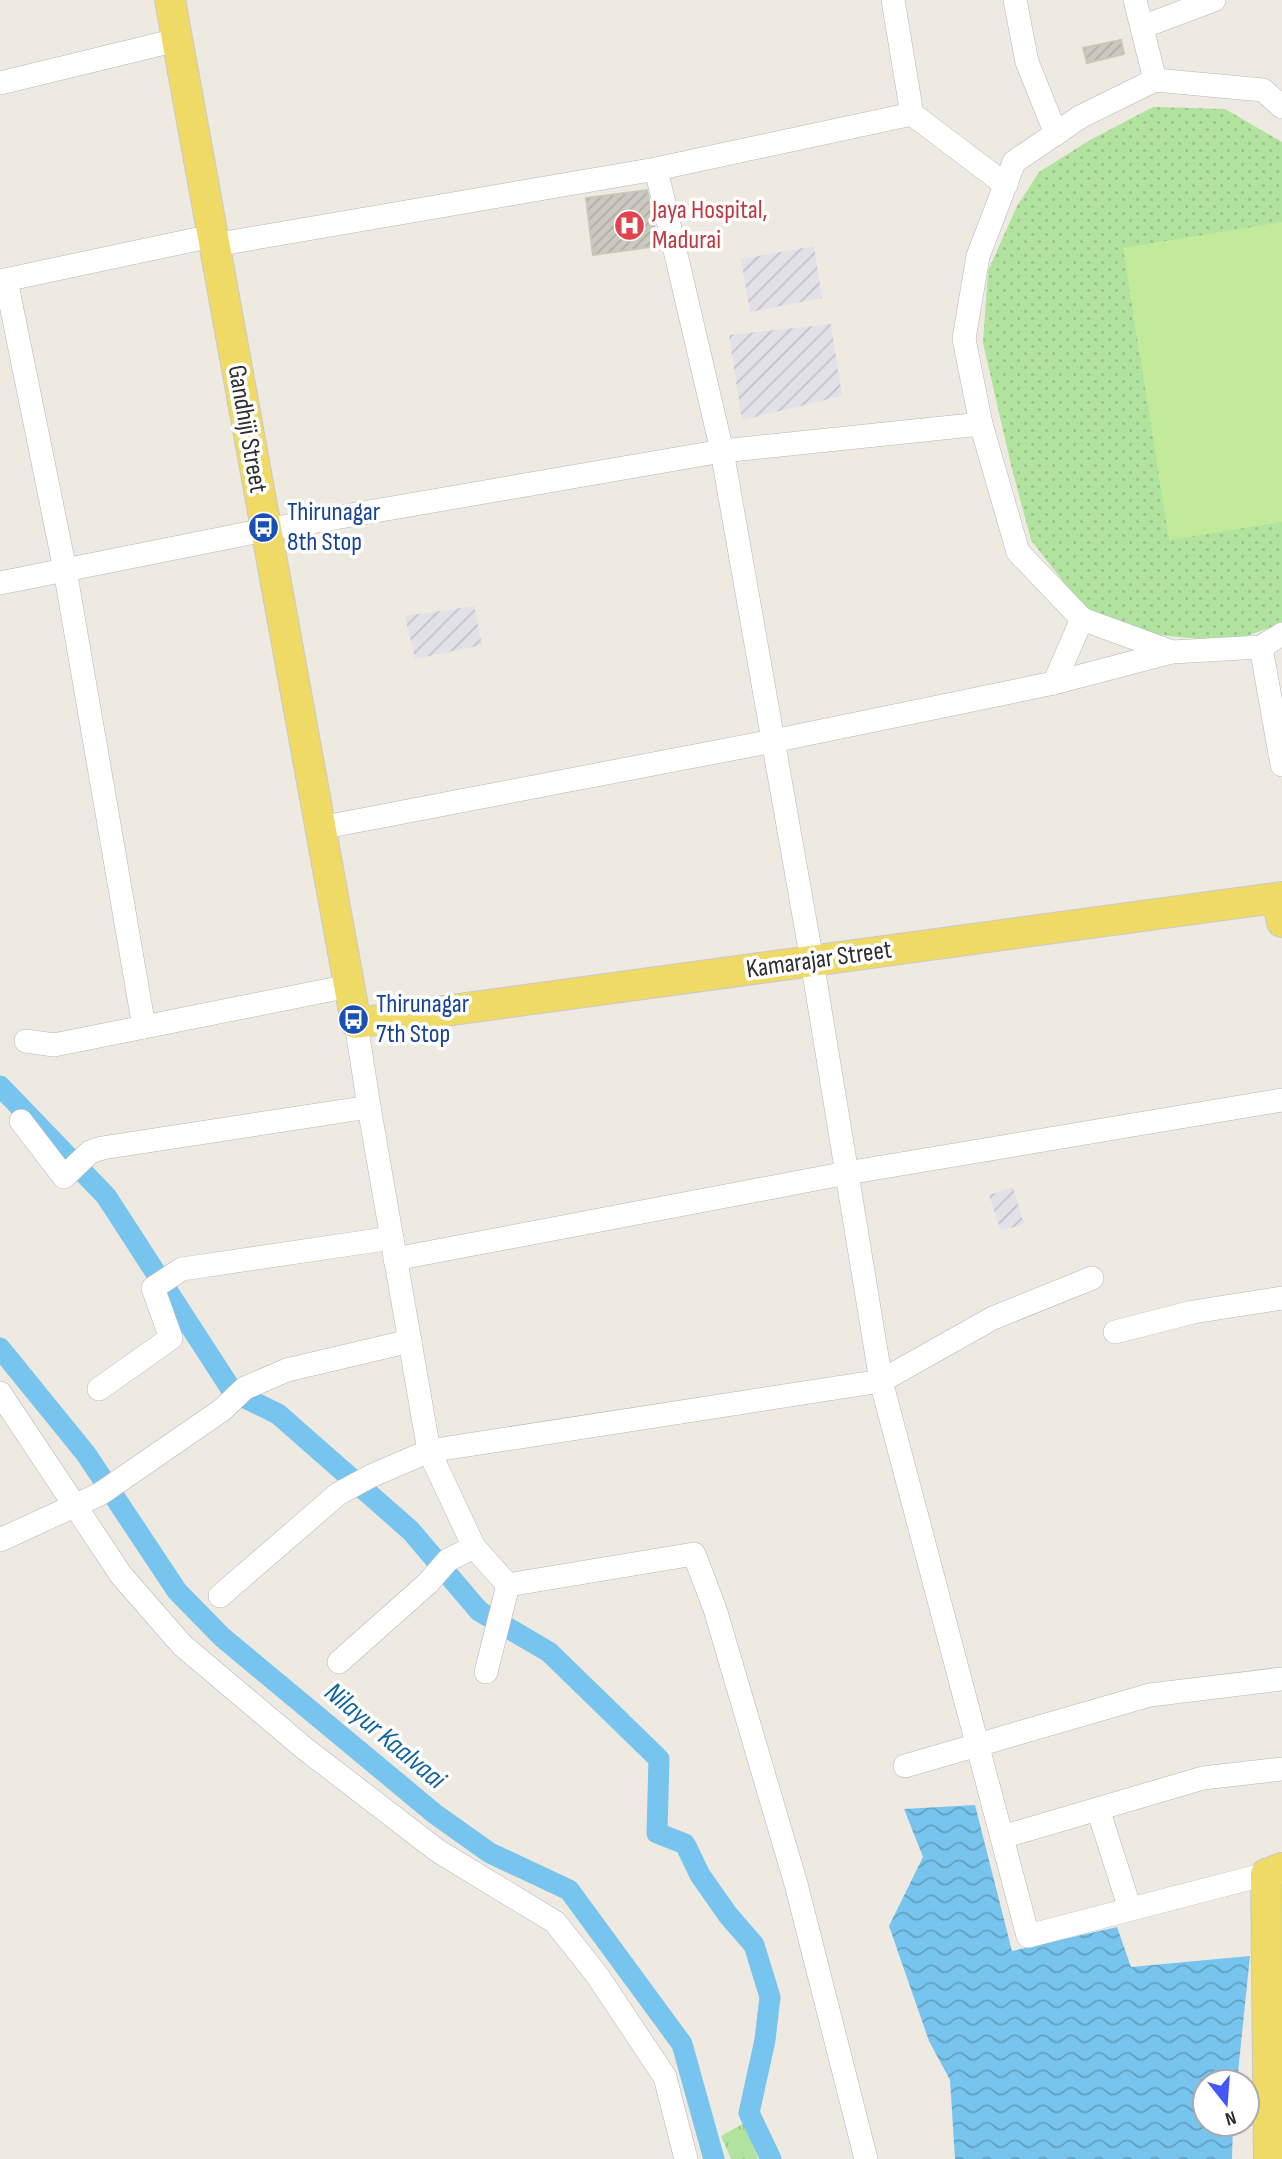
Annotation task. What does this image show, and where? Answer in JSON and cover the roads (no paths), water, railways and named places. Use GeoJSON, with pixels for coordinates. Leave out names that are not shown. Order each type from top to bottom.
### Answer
{"type":"FeatureCollection","features":[{"type":"Feature","properties":{"kind":"main road","name":"Gandhiji Street"},"geometry":{"type":"LineString","coordinates":[[170,0],[356,1023]]}},
{"type":"Feature","properties":{"kind":"main road","name":"Kamarajar Street"},"geometry":{"type":"LineString","coordinates":[[356,1023],[812,961],[1280,906]]}},
{"type":"Feature","properties":{"kind":"main road"},"geometry":{"type":"LineString","coordinates":[[1269,2159],[1275,2086],[1274,1871]]}},
{"type":"Feature","properties":{"kind":"street"},"geometry":{"type":"LineString","coordinates":[[892,0],[912,114],[1006,185]]}},
{"type":"Feature","properties":{"kind":"street"},"geometry":{"type":"LineString","coordinates":[[1015,0],[1027,62],[1056,134]]}},
{"type":"Feature","properties":{"kind":"street"},"geometry":{"type":"LineString","coordinates":[[1135,0],[1155,80]]}},
{"type":"Feature","properties":{"kind":"street"},"geometry":{"type":"LineString","coordinates":[[1142,27],[1214,0]]}},
{"type":"Feature","properties":{"kind":"street"},"geometry":{"type":"LineString","coordinates":[[0,83],[177,40]]}},
{"type":"Feature","properties":{"kind":"street"},"geometry":{"type":"LineString","coordinates":[[1172,652],[1082,619],[1018,552],[981,424],[964,339],[978,256],[1014,162],[1080,117],[1155,80],[1263,90],[1282,107]]}},
{"type":"Feature","properties":{"kind":"street"},"geometry":{"type":"LineString","coordinates":[[144,1027],[65,570],[3,280],[213,240],[656,169],[912,114]]}},
{"type":"Feature","properties":{"kind":"street"},"geometry":{"type":"LineString","coordinates":[[656,169],[722,451],[812,961],[881,1381],[1028,1936],[1274,1871]]}},
{"type":"Feature","properties":{"kind":"street"},"geometry":{"type":"LineString","coordinates":[[0,583],[265,530],[722,451],[981,424]]}},
{"type":"Feature","properties":{"kind":"street"},"geometry":{"type":"LineString","coordinates":[[1054,683],[1082,619]]}},
{"type":"Feature","properties":{"kind":"street"},"geometry":{"type":"LineString","coordinates":[[1282,634],[1269,656],[1282,765]]}},
{"type":"Feature","properties":{"kind":"street"},"geometry":{"type":"LineString","coordinates":[[320,828],[773,741],[1054,683],[1172,652],[1269,656]]}},
{"type":"Feature","properties":{"kind":"street"},"geometry":{"type":"LineString","coordinates":[[26,1041],[54,1045],[349,986]]}},
{"type":"Feature","properties":{"kind":"street"},"geometry":{"type":"LineString","coordinates":[[356,1023],[429,1451],[474,1547],[509,1585]]}},
{"type":"Feature","properties":{"kind":"street"},"geometry":{"type":"LineString","coordinates":[[99,1389],[171,1338],[153,1288],[182,1269],[394,1249],[1282,1100]]}},
{"type":"Feature","properties":{"kind":"street"},"geometry":{"type":"LineString","coordinates":[[21,1121],[64,1177],[90,1153],[102,1148],[369,1107]]}},
{"type":"Feature","properties":{"kind":"street"},"geometry":{"type":"LineString","coordinates":[[220,1596],[338,1494],[371,1476],[429,1451],[881,1381],[993,1318],[1092,1278]]}},
{"type":"Feature","properties":{"kind":"street"},"geometry":{"type":"LineString","coordinates":[[1115,1332],[1193,1312],[1282,1298]]}},
{"type":"Feature","properties":{"kind":"street"},"geometry":{"type":"LineString","coordinates":[[0,1540],[100,1494],[222,1410],[245,1388],[287,1370],[410,1341]]}},
{"type":"Feature","properties":{"kind":"street"},"geometry":{"type":"LineString","coordinates":[[0,1393],[121,1575],[181,1645],[304,1748],[438,1851],[555,1922],[597,1975],[665,2077],[685,2159]]}},
{"type":"Feature","properties":{"kind":"street"},"geometry":{"type":"LineString","coordinates":[[339,1662],[428,1583],[448,1560],[474,1547]]}},
{"type":"Feature","properties":{"kind":"street"},"geometry":{"type":"LineString","coordinates":[[509,1585],[694,1554],[715,1609],[796,1884],[866,2159]]}},
{"type":"Feature","properties":{"kind":"street"},"geometry":{"type":"LineString","coordinates":[[486,1672],[509,1585]]}},
{"type":"Feature","properties":{"kind":"street"},"geometry":{"type":"LineString","coordinates":[[905,1766],[1150,1695],[1282,1679]]}},
{"type":"Feature","properties":{"kind":"street"},"geometry":{"type":"LineString","coordinates":[[1002,1837],[1203,1778],[1282,1769]]}},
{"type":"Feature","properties":{"kind":"street"},"geometry":{"type":"LineString","coordinates":[[1098,1809],[1130,1909]]}},
{"type":"Feature","properties":{"kind":"water"},"geometry":{"type":"Polygon","coordinates":[[[975,1805],[1012,1951],[1117,1927],[1131,1967],[1250,1956],[1238,2068],[1191,2068],[1191,2138],[1233,2138],[1232,2159],[955,2159],[950,2080],[929,2041],[889,1926],[923,1857],[904,1809],[975,1805]]]}},
{"type":"Feature","properties":{"kind":"waterway"},"geometry":{"type":"LineString","coordinates":[[0,1086],[106,1196],[233,1392],[278,1414],[411,1531],[479,1611],[549,1652],[659,1759],[657,1833],[685,1844],[700,1875],[728,1915],[754,1945],[770,1997],[765,2040],[749,2113],[771,2159]]}},
{"type":"Feature","properties":{"kind":"waterway","name":"Nilayur Kaalvaai"},"geometry":{"type":"LineString","coordinates":[[0,1348],[86,1454],[177,1591],[222,1637],[435,1814],[490,1853],[569,1890],[682,2044],[714,2159]]}},
{"type":"Feature","properties":{"kind":"place","name":"Jaya Hospital, Madurai"},"geometry":{"type":"Point","coordinates":[629,225]}},
{"type":"Feature","properties":{"kind":"place","name":"Thirunagar 8th Stop"},"geometry":{"type":"Point","coordinates":[264,527]}},
{"type":"Feature","properties":{"kind":"place","name":"Thirunagar 7th Stop"},"geometry":{"type":"Point","coordinates":[353,1019]}}]}
